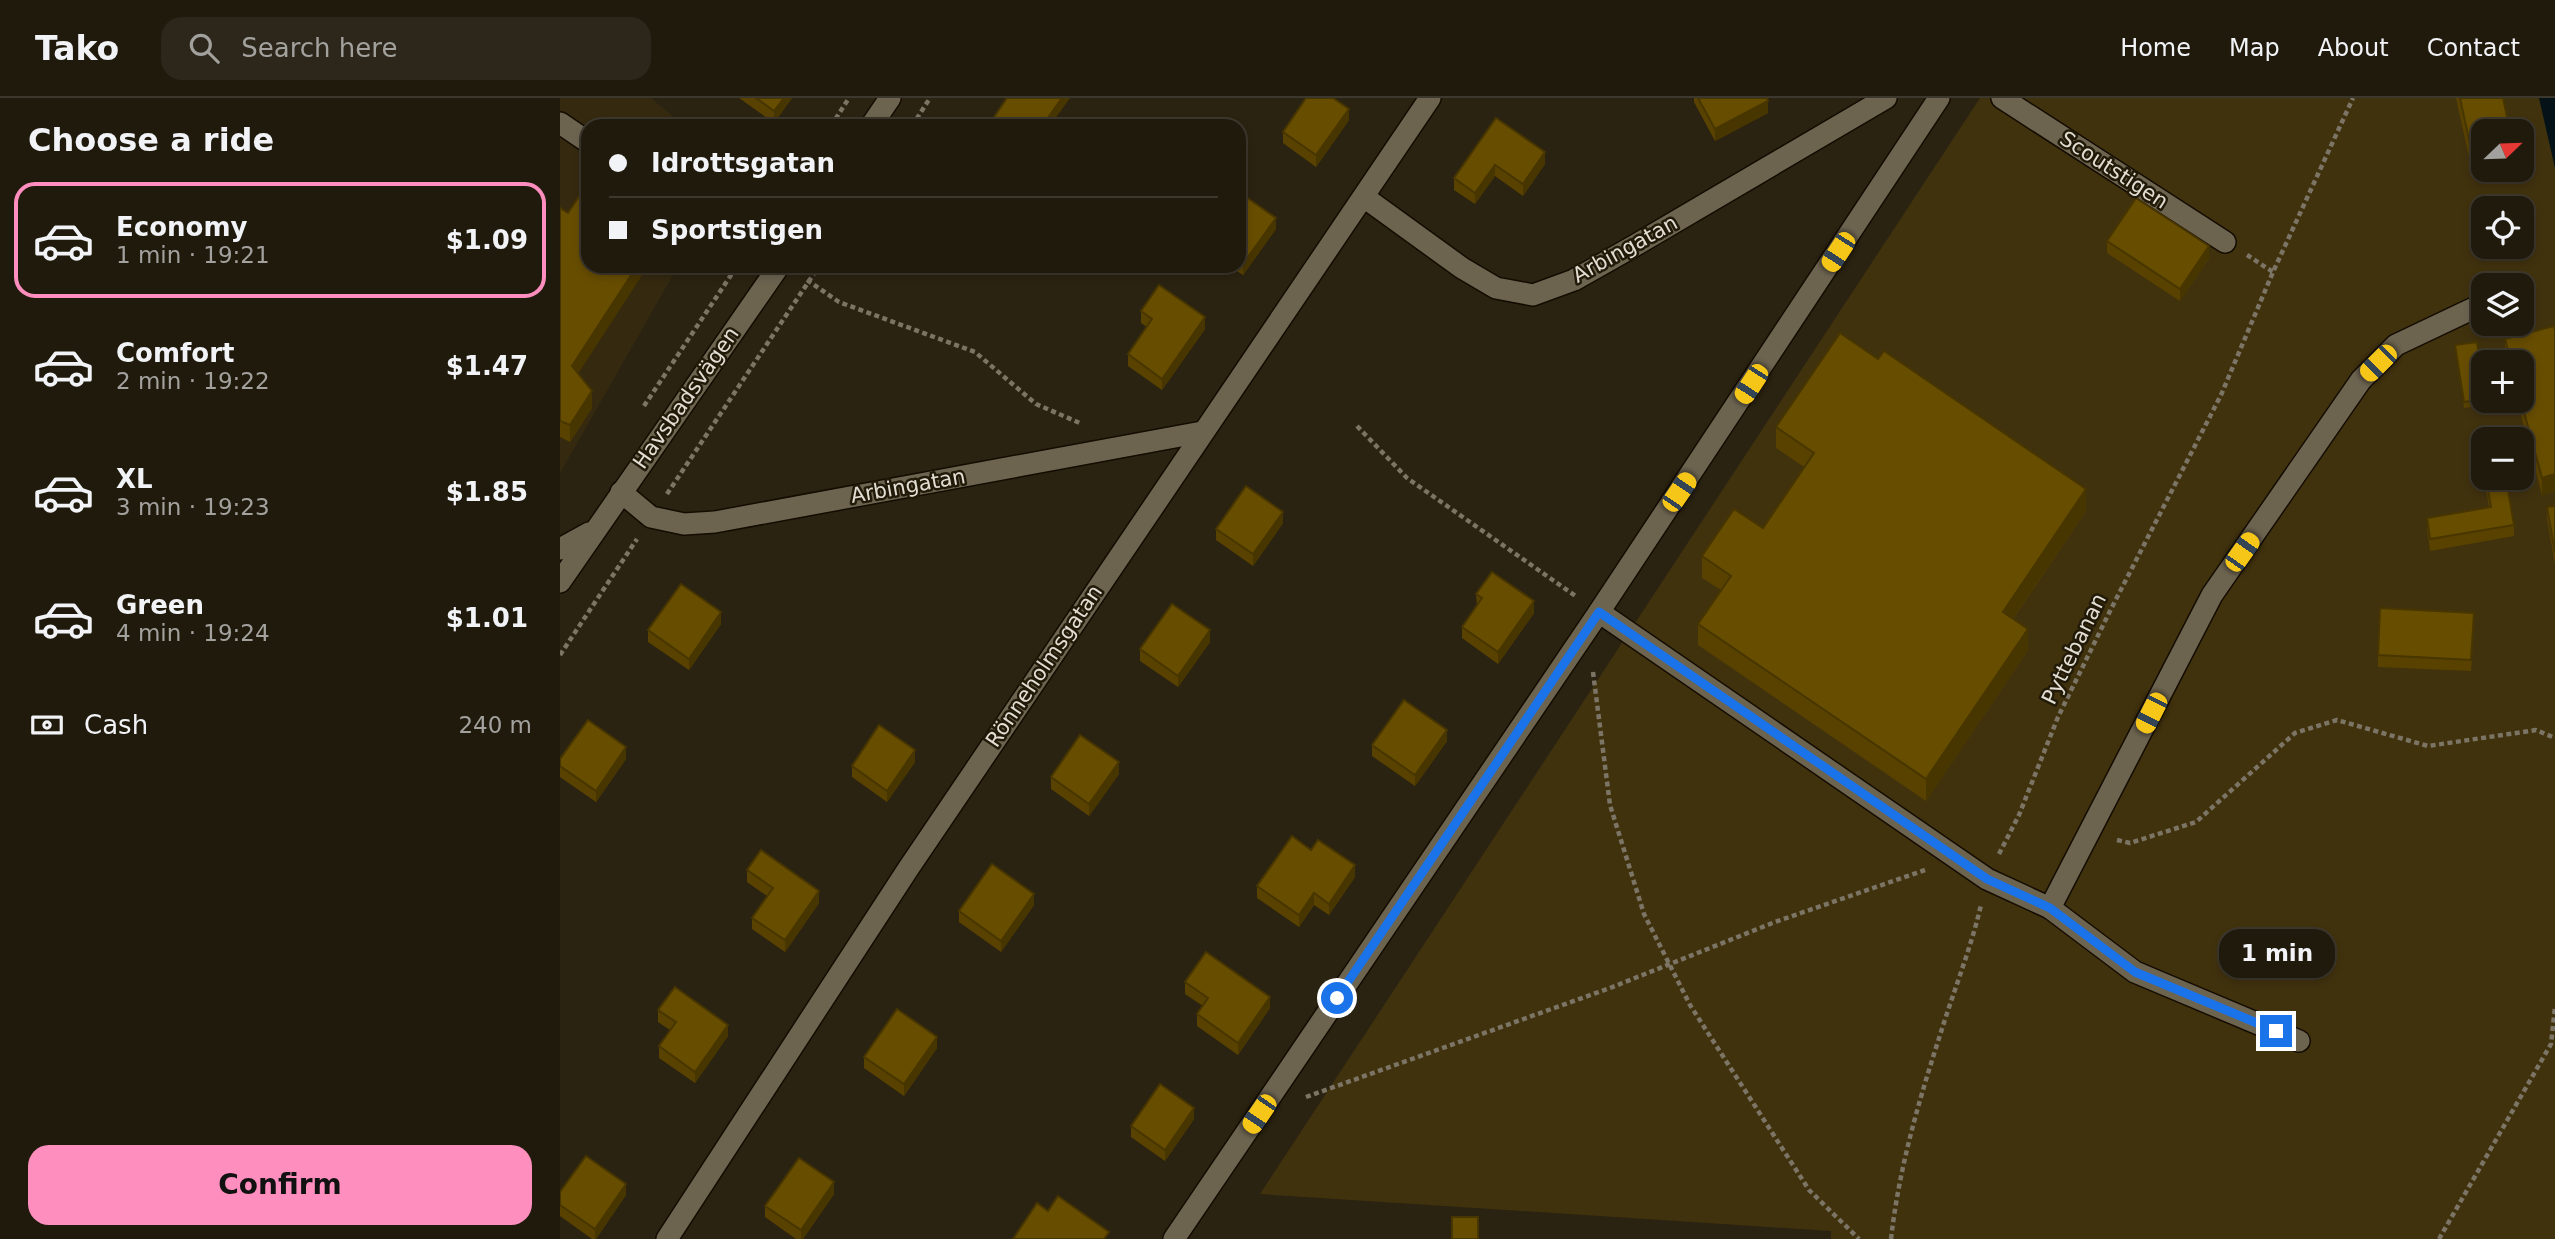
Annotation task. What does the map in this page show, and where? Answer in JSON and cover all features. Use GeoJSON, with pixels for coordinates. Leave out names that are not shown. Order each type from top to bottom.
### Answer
{"type":"FeatureCollection","features":[{"type":"Feature","properties":{"kind":"street"},"geometry":{"type":"LineString","coordinates":[[876,119],[890,98]]}},
{"type":"Feature","properties":{"kind":"street","name":"Rönneholmsgatan"},"geometry":{"type":"LineString","coordinates":[[667,1239],[908,869],[1430,98]]}},
{"type":"Feature","properties":{"kind":"street","name":"Arbingatan"},"geometry":{"type":"LineString","coordinates":[[1364,197],[1462,268],[1496,288],[1533,295],[1574,280],[1886,98]]}},
{"type":"Feature","properties":{"kind":"street"},"geometry":{"type":"LineString","coordinates":[[1174,1239],[1593,621],[1940,98]]}},
{"type":"Feature","properties":{"kind":"street","name":"Scoutstigen"},"geometry":{"type":"LineString","coordinates":[[2002,98],[2225,242]]}},
{"type":"Feature","properties":{"kind":"street"},"geometry":{"type":"LineString","coordinates":[[560,123],[581,137]]}},
{"type":"Feature","properties":{"kind":"street","name":"Havsbadsvägen"},"geometry":{"type":"LineString","coordinates":[[560,582],[621,492],[786,273]]}},
{"type":"Feature","properties":{"kind":"street"},"geometry":{"type":"LineString","coordinates":[[2050,908],[2212,596],[2361,380],[2396,345],[2471,310]]}},
{"type":"Feature","properties":{"kind":"street","name":"Arbingatan"},"geometry":{"type":"LineString","coordinates":[[621,492],[652,517],[684,524],[715,522],[1202,432]]}},
{"type":"Feature","properties":{"kind":"street","name":"Havsbadsvägen"},"geometry":{"type":"LineString","coordinates":[[560,550],[594,530]]}},
{"type":"Feature","properties":{"kind":"street"},"geometry":{"type":"LineString","coordinates":[[1593,621],[1987,879],[2050,908],[2135,972],[2299,1041]]}},
{"type":"Feature","properties":{"kind":"path"},"geometry":{"type":"LineString","coordinates":[[836,119],[849,98]]}},
{"type":"Feature","properties":{"kind":"path"},"geometry":{"type":"LineString","coordinates":[[916,119],[930,98]]}},
{"type":"Feature","properties":{"kind":"path","name":"Pyttebanan"},"geometry":{"type":"LineString","coordinates":[[1891,1239],[1907,1146],[1973,937],[1987,879],[2018,815],[2064,705],[2221,395],[2273,272],[2353,98]]}},
{"type":"Feature","properties":{"kind":"path"},"geometry":{"type":"LineString","coordinates":[[637,417],[732,273]]}},
{"type":"Feature","properties":{"kind":"path"},"geometry":{"type":"LineString","coordinates":[[793,273],[839,302],[975,352],[1036,404],[1082,424]]}},
{"type":"Feature","properties":{"kind":"path"},"geometry":{"type":"LineString","coordinates":[[560,655],[814,273]]}},
{"type":"Feature","properties":{"kind":"path"},"geometry":{"type":"LineString","coordinates":[[1357,426],[1407,478],[1593,621],[1610,805],[1644,914],[1690,1005],[1809,1189],[1859,1239]]}},
{"type":"Feature","properties":{"kind":"path"},"geometry":{"type":"LineString","coordinates":[[2090,831],[2130,843],[2196,822],[2295,733],[2337,720],[2428,746],[2536,730],[2555,738]]}},
{"type":"Feature","properties":{"kind":"path"},"geometry":{"type":"LineString","coordinates":[[1259,1114],[1611,988],[1775,922],[1957,858]]}},
{"type":"Feature","properties":{"kind":"path"},"geometry":{"type":"LineString","coordinates":[[2439,1239],[2551,1044],[2555,1007]]}},
{"type":"Feature","properties":{"kind":"shaded area"},"geometry":{"type":"Polygon","coordinates":[[[560,98],[651,98],[676,119],[581,119],[581,273],[674,273],[560,473],[560,98]]]}},
{"type":"Feature","properties":{"kind":"shaded area"},"geometry":{"type":"Polygon","coordinates":[[[1980,98],[2541,98],[2555,168],[2555,1239],[1831,1239],[1831,1231],[1260,1194],[1980,98]]]}},
{"type":"Feature","properties":{"kind":"shaded area"},"geometry":{"type":"Polygon","coordinates":[[[2539,98],[2555,98],[2555,168],[2539,98]]]}},
{"type":"Feature","properties":{"kind":"building"},"geometry":{"type":"Polygon","coordinates":[[[756,98],[784,98],[774,111],[756,98]]]}},
{"type":"Feature","properties":{"kind":"building"},"geometry":{"type":"Polygon","coordinates":[[[1007,98],[1062,98],[1047,119],[993,119],[1007,98]]]}},
{"type":"Feature","properties":{"kind":"building"},"geometry":{"type":"Polygon","coordinates":[[[1306,98],[1333,98],[1349,109],[1316,155],[1283,132],[1306,98]]]}},
{"type":"Feature","properties":{"kind":"building"},"geometry":{"type":"Polygon","coordinates":[[[1698,98],[1767,98],[1768,101],[1715,129],[1698,98]]]}},
{"type":"Feature","properties":{"kind":"building"},"geometry":{"type":"Polygon","coordinates":[[[2460,98],[2503,98],[2507,119],[2471,119],[2471,149],[2460,98]]]}},
{"type":"Feature","properties":{"kind":"building"},"geometry":{"type":"Polygon","coordinates":[[[1496,118],[1545,152],[1523,184],[1495,165],[1475,193],[1454,178],[1496,118]]]}},
{"type":"Feature","properties":{"kind":"building"},"geometry":{"type":"Polygon","coordinates":[[[581,194],[581,273],[632,273],[572,366],[592,391],[570,425],[560,421],[560,208],[568,213],[581,194]]]}},
{"type":"Feature","properties":{"kind":"building"},"geometry":{"type":"Polygon","coordinates":[[[1246,197],[1276,218],[1246,260],[1246,197]]]}},
{"type":"Feature","properties":{"kind":"building"},"geometry":{"type":"Polygon","coordinates":[[[2136,198],[2209,246],[2180,289],[2107,241],[2136,198]]]}},
{"type":"Feature","properties":{"kind":"building"},"geometry":{"type":"Polygon","coordinates":[[[1159,285],[1205,317],[1162,379],[1128,354],[1152,319],[1141,311],[1159,285]]]}},
{"type":"Feature","properties":{"kind":"building"},"geometry":{"type":"Polygon","coordinates":[[[2554,326],[2555,331],[2555,474],[2542,478],[2534,449],[2534,427],[2528,427],[2524,413],[2534,413],[2534,350],[2508,350],[2505,339],[2534,336],[2534,331],[2554,326]]]}},
{"type":"Feature","properties":{"kind":"building"},"geometry":{"type":"Polygon","coordinates":[[[1840,333],[1878,359],[1884,351],[2086,489],[2003,612],[2028,629],[1926,779],[1698,624],[1731,576],[1702,556],[1734,509],[1763,528],[1814,453],[1776,427],[1840,333]]]}},
{"type":"Feature","properties":{"kind":"building"},"geometry":{"type":"Polygon","coordinates":[[[2477,342],[2478,350],[2471,350],[2471,401],[2464,402],[2455,345],[2477,342]]]}},
{"type":"Feature","properties":{"kind":"building"},"geometry":{"type":"Polygon","coordinates":[[[1246,486],[1283,512],[1253,554],[1216,529],[1246,486]]]}},
{"type":"Feature","properties":{"kind":"building"},"geometry":{"type":"Polygon","coordinates":[[[2488,490],[2508,490],[2514,525],[2430,539],[2427,518],[2491,507],[2488,490]]]}},
{"type":"Feature","properties":{"kind":"building"},"geometry":{"type":"Polygon","coordinates":[[[2555,506],[2555,553],[2547,507],[2555,506]]]}},
{"type":"Feature","properties":{"kind":"building"},"geometry":{"type":"Polygon","coordinates":[[[1492,572],[1534,601],[1498,652],[1462,627],[1482,598],[1476,594],[1492,572]]]}},
{"type":"Feature","properties":{"kind":"building"},"geometry":{"type":"Polygon","coordinates":[[[681,584],[721,612],[689,659],[648,630],[681,584]]]}},
{"type":"Feature","properties":{"kind":"building"},"geometry":{"type":"Polygon","coordinates":[[[1172,604],[1210,630],[1178,676],[1140,649],[1172,604]]]}},
{"type":"Feature","properties":{"kind":"building"},"geometry":{"type":"Polygon","coordinates":[[[2380,608],[2474,613],[2471,660],[2378,655],[2380,608]]]}},
{"type":"Feature","properties":{"kind":"building"},"geometry":{"type":"Polygon","coordinates":[[[1404,700],[1447,730],[1415,775],[1372,745],[1404,700]]]}},
{"type":"Feature","properties":{"kind":"building"},"geometry":{"type":"Polygon","coordinates":[[[588,720],[626,747],[596,791],[560,766],[560,759],[588,720]]]}},
{"type":"Feature","properties":{"kind":"building"},"geometry":{"type":"Polygon","coordinates":[[[879,725],[915,750],[887,791],[852,766],[879,725]]]}},
{"type":"Feature","properties":{"kind":"building"},"geometry":{"type":"Polygon","coordinates":[[[1080,735],[1119,762],[1089,804],[1051,777],[1080,735]]]}},
{"type":"Feature","properties":{"kind":"building"},"geometry":{"type":"Polygon","coordinates":[[[1292,836],[1311,850],[1318,840],[1355,865],[1329,904],[1314,893],[1299,915],[1257,886],[1292,836]]]}},
{"type":"Feature","properties":{"kind":"building"},"geometry":{"type":"Polygon","coordinates":[[[761,850],[819,891],[785,940],[752,918],[773,888],[747,870],[761,850]]]}},
{"type":"Feature","properties":{"kind":"building"},"geometry":{"type":"Polygon","coordinates":[[[992,864],[1034,894],[1001,941],[959,911],[992,864]]]}},
{"type":"Feature","properties":{"kind":"building"},"geometry":{"type":"Polygon","coordinates":[[[1206,952],[1270,997],[1238,1043],[1197,1014],[1208,998],[1185,982],[1206,952]]]}},
{"type":"Feature","properties":{"kind":"building"},"geometry":{"type":"Polygon","coordinates":[[[675,987],[728,1025],[695,1072],[659,1046],[676,1022],[658,1010],[675,987]]]}},
{"type":"Feature","properties":{"kind":"building"},"geometry":{"type":"Polygon","coordinates":[[[897,1009],[937,1037],[904,1084],[864,1057],[897,1009]]]}},
{"type":"Feature","properties":{"kind":"building"},"geometry":{"type":"Polygon","coordinates":[[[1160,1084],[1194,1108],[1165,1150],[1131,1126],[1160,1084]]]}},
{"type":"Feature","properties":{"kind":"building"},"geometry":{"type":"Polygon","coordinates":[[[586,1156],[626,1184],[595,1229],[560,1205],[560,1192],[586,1156]]]}},
{"type":"Feature","properties":{"kind":"building"},"geometry":{"type":"Polygon","coordinates":[[[799,1158],[834,1182],[801,1230],[765,1206],[799,1158]]]}},
{"type":"Feature","properties":{"kind":"building"},"geometry":{"type":"Polygon","coordinates":[[[1058,1196],[1109,1232],[1104,1239],[1013,1239],[1037,1203],[1048,1211],[1058,1196]]]}},
{"type":"Feature","properties":{"kind":"building"},"geometry":{"type":"Polygon","coordinates":[[[1452,1217],[1478,1217],[1478,1239],[1452,1239],[1452,1217]]]}},
{"type":"Feature","properties":{"kind":"route"},"geometry":{"type":"LineString","coordinates":[[1337,998],[1599,612],[1987,879],[2050,908],[2135,972],[2276,1031]]}}]}
